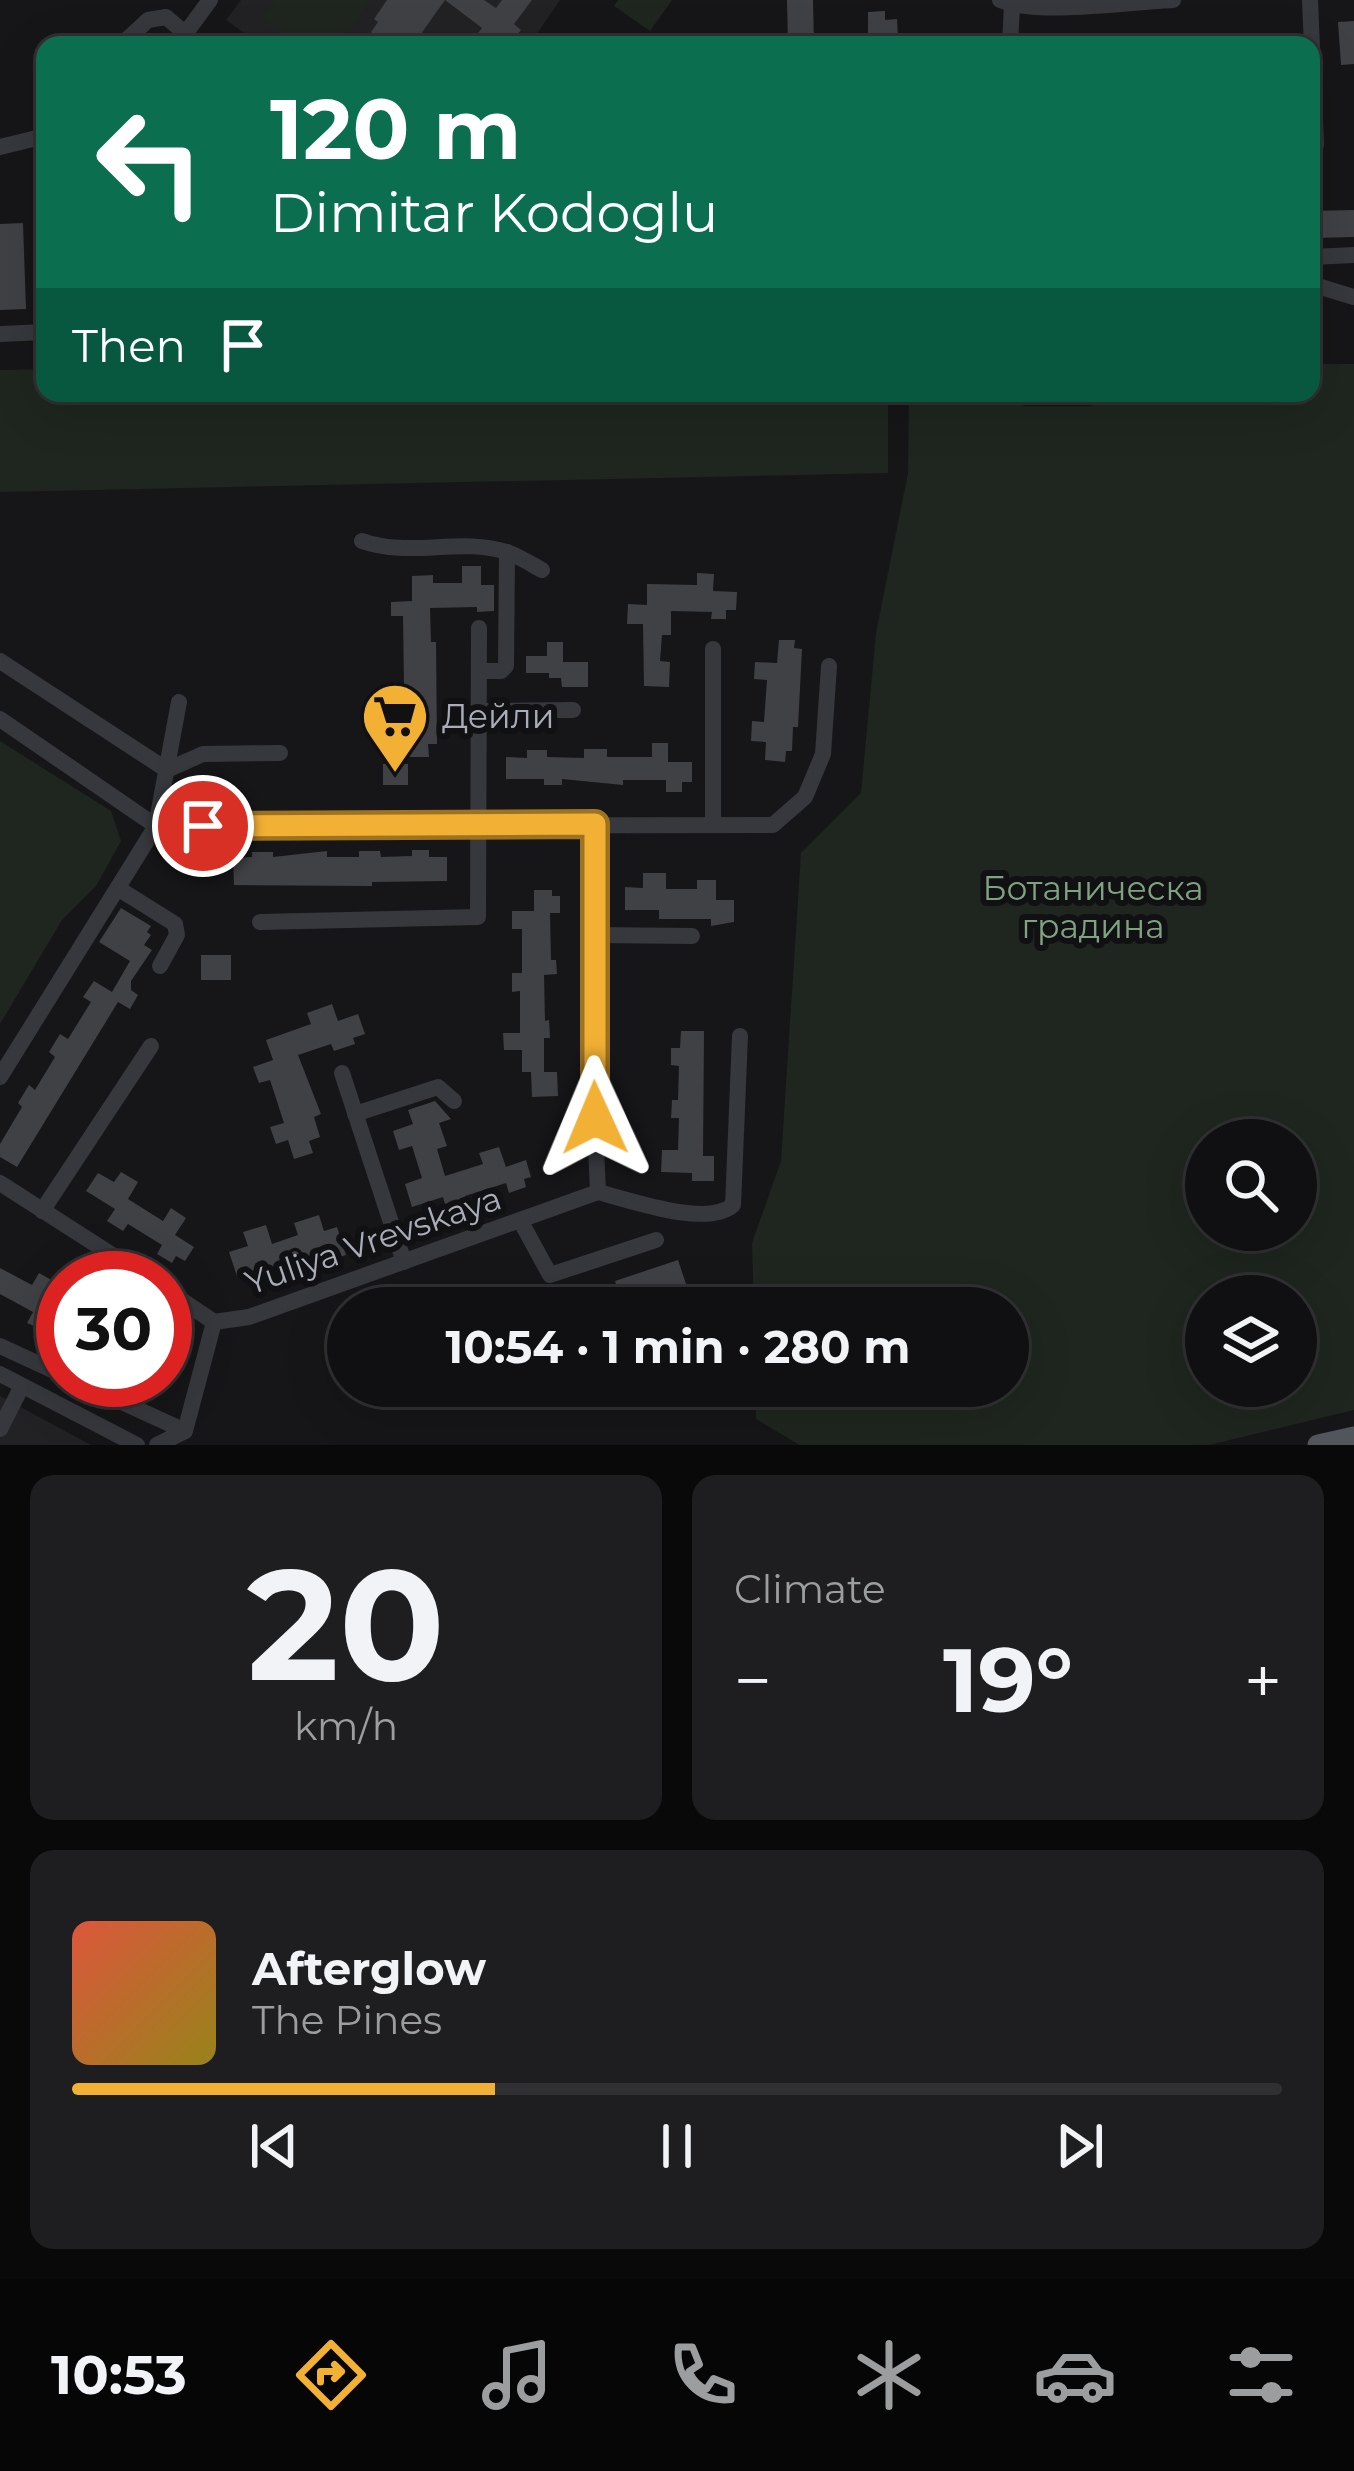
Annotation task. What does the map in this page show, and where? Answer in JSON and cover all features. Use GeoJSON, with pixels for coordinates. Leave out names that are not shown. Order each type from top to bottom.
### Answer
{"type":"FeatureCollection","features":[{"type":"Feature","properties":{"kind":"main road"},"geometry":{"type":"LineString","coordinates":[[1318,1445],[1354,1437]]}},
{"type":"Feature","properties":{"kind":"street"},"geometry":{"type":"LineString","coordinates":[[183,36],[210,0]]}},
{"type":"Feature","properties":{"kind":"street"},"geometry":{"type":"LineString","coordinates":[[1009,36],[1006,3],[1173,0]]}},
{"type":"Feature","properties":{"kind":"street"},"geometry":{"type":"LineString","coordinates":[[1310,0],[1311,36]]}},
{"type":"Feature","properties":{"kind":"street"},"geometry":{"type":"LineString","coordinates":[[131,36],[148,20],[166,17],[179,36]]}},
{"type":"Feature","properties":{"kind":"street"},"geometry":{"type":"LineString","coordinates":[[0,148],[36,138]]}},
{"type":"Feature","properties":{"kind":"street"},"geometry":{"type":"LineString","coordinates":[[1320,257],[1354,255]]}},
{"type":"Feature","properties":{"kind":"street"},"geometry":{"type":"LineString","coordinates":[[1320,287],[1354,297]]}},
{"type":"Feature","properties":{"kind":"street"},"geometry":{"type":"LineString","coordinates":[[0,334],[36,332]]}},
{"type":"Feature","properties":{"kind":"street"},"geometry":{"type":"LineString","coordinates":[[362,541],[403,550],[508,552],[542,570]]}},
{"type":"Feature","properties":{"kind":"street"},"geometry":{"type":"LineString","coordinates":[[479,671],[501,671],[506,666],[508,552]]}},
{"type":"Feature","properties":{"kind":"street"},"geometry":{"type":"LineString","coordinates":[[260,922],[478,917],[479,628]]}},
{"type":"Feature","properties":{"kind":"street"},"geometry":{"type":"LineString","coordinates":[[712,824],[713,649]]}},
{"type":"Feature","properties":{"kind":"street"},"geometry":{"type":"LineString","coordinates":[[0,661],[166,770]]}},
{"type":"Feature","properties":{"kind":"street"},"geometry":{"type":"LineString","coordinates":[[0,719],[156,826],[773,825],[805,797],[823,754],[830,666]]}},
{"type":"Feature","properties":{"kind":"street"},"geometry":{"type":"LineString","coordinates":[[0,1076],[156,826],[179,702]]}},
{"type":"Feature","properties":{"kind":"street"},"geometry":{"type":"LineString","coordinates":[[479,711],[573,710]]}},
{"type":"Feature","properties":{"kind":"street"},"geometry":{"type":"LineString","coordinates":[[166,770],[203,754],[280,752]]}},
{"type":"Feature","properties":{"kind":"street"},"geometry":{"type":"LineString","coordinates":[[595,824],[593,1081],[598,1192],[683,1213],[725,1212],[733,1205],[740,1036]]}},
{"type":"Feature","properties":{"kind":"street"},"geometry":{"type":"LineString","coordinates":[[119,889],[175,924],[177,935],[160,966]]}},
{"type":"Feature","properties":{"kind":"street"},"geometry":{"type":"LineString","coordinates":[[594,935],[692,935]]}},
{"type":"Feature","properties":{"kind":"street"},"geometry":{"type":"LineString","coordinates":[[42,1211],[151,1046]]}},
{"type":"Feature","properties":{"kind":"street"},"geometry":{"type":"LineString","coordinates":[[342,1073],[404,1262]]}},
{"type":"Feature","properties":{"kind":"street"},"geometry":{"type":"LineString","coordinates":[[356,1114],[438,1087],[454,1101]]}},
{"type":"Feature","properties":{"kind":"street"},"geometry":{"type":"LineString","coordinates":[[0,1183],[105,1251]]}},
{"type":"Feature","properties":{"kind":"street","name":"Yuliya Vrevskaya"},"geometry":{"type":"LineString","coordinates":[[192,1307],[214,1322],[261,1314],[598,1192]]}},
{"type":"Feature","properties":{"kind":"street"},"geometry":{"type":"LineString","coordinates":[[520,1220],[550,1275],[656,1240]]}},
{"type":"Feature","properties":{"kind":"street"},"geometry":{"type":"LineString","coordinates":[[157,1445],[185,1431],[214,1322]]}},
{"type":"Feature","properties":{"kind":"street"},"geometry":{"type":"LineString","coordinates":[[0,1346],[36,1363]]}},
{"type":"Feature","properties":{"kind":"street"},"geometry":{"type":"LineString","coordinates":[[0,1374],[137,1445]]}},
{"type":"Feature","properties":{"kind":"street"},"geometry":{"type":"LineString","coordinates":[[0,1429],[22,1386]]}},
{"type":"Feature","properties":{"kind":"street"},"geometry":{"type":"LineString","coordinates":[[133,1407],[185,1431]]}},
{"type":"Feature","properties":{"kind":"shaded area"},"geometry":{"type":"Polygon","coordinates":[[[241,0],[560,0],[535,36],[248,36],[226,20],[241,0]]]}},
{"type":"Feature","properties":{"kind":"shaded area"},"geometry":{"type":"Polygon","coordinates":[[[0,1396],[91,1445],[0,1445],[0,1396]]]}},
{"type":"Feature","properties":{"kind":"green space"},"geometry":{"type":"Polygon","coordinates":[[[277,0],[371,0],[344,36],[285,36],[262,19],[277,0]]]}},
{"type":"Feature","properties":{"kind":"green space"},"geometry":{"type":"Polygon","coordinates":[[[618,0],[672,0],[650,31],[614,6],[618,0]]]}},
{"type":"Feature","properties":{"kind":"green space","name":"Ботаническа градина"},"geometry":{"type":"Polygon","coordinates":[[[1320,364],[1354,364],[1354,1410],[1209,1445],[800,1445],[756,1419],[756,1407],[1029,1407],[1029,1287],[753,1287],[752,1243],[781,1161],[801,853],[861,793],[876,633],[908,473],[909,402],[1022,402],[1023,406],[1320,402],[1320,364]]]}},
{"type":"Feature","properties":{"kind":"green space"},"geometry":{"type":"Polygon","coordinates":[[[36,369],[36,402],[888,402],[888,473],[0,492],[0,370],[36,369]]]}},
{"type":"Feature","properties":{"kind":"green space"},"geometry":{"type":"Polygon","coordinates":[[[0,741],[111,811],[121,841],[96,886],[62,920],[0,1024],[0,741]]]}},
{"type":"Feature","properties":{"kind":"building"},"geometry":{"type":"Polygon","coordinates":[[[387,0],[445,0],[419,36],[377,36],[371,32],[378,22],[374,19],[387,0]]]}},
{"type":"Feature","properties":{"kind":"building"},"geometry":{"type":"Polygon","coordinates":[[[445,0],[484,0],[496,8],[502,0],[532,0],[514,24],[521,30],[516,36],[476,36],[482,28],[445,0]]]}},
{"type":"Feature","properties":{"kind":"building"},"geometry":{"type":"Polygon","coordinates":[[[787,0],[813,0],[814,36],[788,36],[787,0]]]}},
{"type":"Feature","properties":{"kind":"building"},"geometry":{"type":"Polygon","coordinates":[[[885,11],[885,20],[897,19],[898,36],[868,36],[868,12],[885,11]]]}},
{"type":"Feature","properties":{"kind":"building"},"geometry":{"type":"Polygon","coordinates":[[[1354,21],[1354,64],[1341,65],[1338,22],[1354,21]]]}},
{"type":"Feature","properties":{"kind":"building"},"geometry":{"type":"Polygon","coordinates":[[[1354,210],[1354,237],[1320,238],[1320,211],[1354,210]]]}},
{"type":"Feature","properties":{"kind":"building"},"geometry":{"type":"Polygon","coordinates":[[[23,223],[26,309],[0,310],[0,224],[23,223]]]}},
{"type":"Feature","properties":{"kind":"building"},"geometry":{"type":"Polygon","coordinates":[[[462,566],[481,566],[481,585],[494,585],[494,611],[430,608],[431,642],[436,642],[437,744],[428,744],[429,757],[405,757],[403,616],[391,616],[391,602],[412,601],[412,576],[433,575],[433,583],[462,583],[462,566]]]}},
{"type":"Feature","properties":{"kind":"building"},"geometry":{"type":"Polygon","coordinates":[[[697,573],[714,574],[713,591],[737,592],[736,610],[726,610],[726,619],[711,619],[712,612],[671,611],[671,635],[662,635],[660,661],[670,662],[669,687],[644,686],[643,624],[627,624],[628,604],[647,605],[647,584],[697,585],[697,573]]]}},
{"type":"Feature","properties":{"kind":"building"},"geometry":{"type":"Polygon","coordinates":[[[779,640],[795,640],[794,648],[802,649],[798,727],[793,727],[792,751],[786,751],[785,762],[765,760],[766,742],[751,741],[752,721],[764,722],[767,680],[754,679],[755,662],[777,663],[779,640]]]}},
{"type":"Feature","properties":{"kind":"building"},"geometry":{"type":"Polygon","coordinates":[[[547,642],[563,642],[563,662],[588,662],[588,687],[562,687],[561,678],[549,678],[549,673],[526,673],[526,656],[547,656],[547,642]]]}},
{"type":"Feature","properties":{"kind":"building"},"geometry":{"type":"Polygon","coordinates":[[[652,743],[668,743],[668,762],[692,762],[692,782],[682,782],[682,792],[666,792],[666,780],[623,780],[623,785],[562,779],[562,785],[544,785],[544,779],[506,779],[506,757],[527,758],[527,750],[547,750],[547,757],[584,758],[584,749],[607,749],[607,757],[652,757],[652,743]]]}},
{"type":"Feature","properties":{"kind":"building","name":"Дейли"},"geometry":{"type":"Polygon","coordinates":[[[383,764],[408,764],[408,785],[383,785],[383,764]]]}},
{"type":"Feature","properties":{"kind":"building"},"geometry":{"type":"Polygon","coordinates":[[[412,850],[447,857],[447,881],[234,885],[233,858],[252,857],[252,852],[273,852],[273,857],[327,851],[327,857],[359,857],[359,851],[380,851],[381,857],[412,856],[412,850]]]}},
{"type":"Feature","properties":{"kind":"building"},"geometry":{"type":"Polygon","coordinates":[[[643,873],[666,873],[666,889],[697,889],[697,880],[716,880],[716,900],[734,900],[734,922],[711,926],[711,919],[659,919],[659,910],[625,910],[625,887],[643,888],[643,873]]]}},
{"type":"Feature","properties":{"kind":"building"},"geometry":{"type":"Polygon","coordinates":[[[534,890],[552,890],[552,896],[560,896],[560,913],[550,913],[551,960],[556,960],[557,974],[544,975],[550,1038],[544,1038],[544,1072],[557,1072],[558,1096],[532,1097],[531,1072],[522,1072],[522,1050],[504,1050],[503,1033],[520,1033],[520,991],[512,992],[512,973],[522,973],[522,929],[512,929],[512,911],[534,911],[534,890]]]}},
{"type":"Feature","properties":{"kind":"building"},"geometry":{"type":"Polygon","coordinates":[[[121,908],[151,926],[144,945],[152,950],[131,981],[131,990],[138,995],[130,1009],[118,1002],[17,1167],[0,1157],[0,1144],[22,1107],[18,1103],[29,1085],[35,1090],[55,1057],[49,1052],[60,1034],[68,1039],[91,1002],[83,997],[94,981],[112,992],[130,961],[99,942],[121,908]]]}},
{"type":"Feature","properties":{"kind":"building"},"geometry":{"type":"Polygon","coordinates":[[[201,955],[231,955],[231,980],[201,980],[201,955]]]}},
{"type":"Feature","properties":{"kind":"building"},"geometry":{"type":"Polygon","coordinates":[[[332,1004],[338,1021],[358,1014],[365,1034],[353,1038],[355,1044],[334,1051],[331,1044],[298,1055],[321,1114],[314,1117],[320,1137],[309,1141],[313,1153],[294,1159],[288,1140],[276,1144],[270,1127],[284,1123],[270,1080],[259,1083],[253,1067],[273,1060],[266,1040],[311,1024],[307,1013],[332,1004]]]}},
{"type":"Feature","properties":{"kind":"building"},"geometry":{"type":"Polygon","coordinates":[[[681,1031],[704,1031],[703,1156],[714,1156],[714,1181],[692,1181],[692,1173],[661,1172],[662,1150],[678,1150],[679,1118],[671,1118],[672,1100],[678,1100],[679,1066],[671,1065],[671,1048],[680,1048],[681,1031]]]}},
{"type":"Feature","properties":{"kind":"building"},"geometry":{"type":"Polygon","coordinates":[[[435,1101],[451,1119],[439,1123],[447,1146],[437,1149],[445,1176],[483,1164],[479,1153],[499,1147],[506,1167],[526,1160],[531,1177],[524,1179],[526,1187],[509,1193],[506,1183],[465,1196],[466,1202],[446,1208],[443,1197],[412,1207],[405,1184],[422,1178],[412,1146],[399,1150],[393,1131],[413,1124],[408,1110],[435,1101]]]}},
{"type":"Feature","properties":{"kind":"building"},"geometry":{"type":"Polygon","coordinates":[[[121,1172],[138,1182],[128,1199],[163,1221],[171,1208],[186,1218],[175,1235],[194,1247],[191,1251],[159,1251],[162,1245],[128,1224],[123,1231],[107,1221],[115,1209],[86,1191],[98,1173],[114,1182],[121,1172]]]}},
{"type":"Feature","properties":{"kind":"building"},"geometry":{"type":"Polygon","coordinates":[[[319,1215],[324,1231],[337,1227],[346,1255],[323,1262],[321,1254],[237,1276],[229,1252],[248,1246],[243,1232],[266,1225],[272,1244],[298,1235],[294,1223],[319,1215]]]}},
{"type":"Feature","properties":{"kind":"building"},"geometry":{"type":"Polygon","coordinates":[[[678,1260],[687,1287],[617,1287],[615,1281],[678,1260]]]}},
{"type":"Feature","properties":{"kind":"building"},"geometry":{"type":"Polygon","coordinates":[[[0,1268],[32,1285],[36,1278],[36,1327],[27,1323],[33,1312],[0,1294],[0,1268]]]}},
{"type":"Feature","properties":{"kind":"place","name":"Дейли"},"geometry":{"type":"Point","coordinates":[395,775]}},
{"type":"Feature","properties":{"kind":"route"},"geometry":{"type":"LineString","coordinates":[[203,826],[595,824],[595,1118]]}}]}
